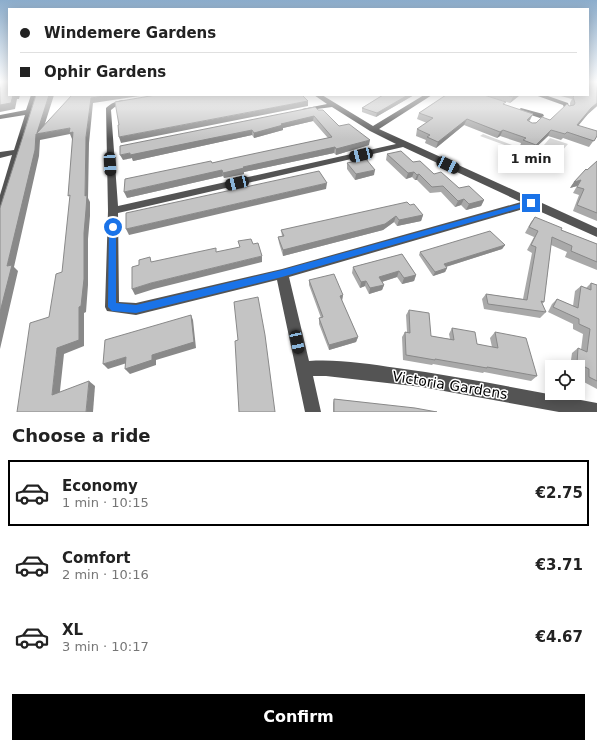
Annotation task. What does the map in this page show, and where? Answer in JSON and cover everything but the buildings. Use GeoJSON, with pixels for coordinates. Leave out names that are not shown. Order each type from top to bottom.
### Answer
{"type":"FeatureCollection","features":[{"type":"Feature","properties":{"kind":"street"},"geometry":{"type":"LineString","coordinates":[[0,211],[4,185],[18,152],[32,101]]}},
{"type":"Feature","properties":{"kind":"street"},"geometry":{"type":"LineString","coordinates":[[132,101],[111,106],[108,109],[113,148],[112,307],[136,309],[282,274],[531,203]]}},
{"type":"Feature","properties":{"kind":"street"},"geometry":{"type":"LineString","coordinates":[[326,101],[373,129],[403,144],[597,233]]}},
{"type":"Feature","properties":{"kind":"street"},"geometry":{"type":"LineString","coordinates":[[373,129],[419,101]]}},
{"type":"Feature","properties":{"kind":"street"},"geometry":{"type":"LineString","coordinates":[[560,101],[566,104],[567,109]]}},
{"type":"Feature","properties":{"kind":"street"},"geometry":{"type":"LineString","coordinates":[[293,112],[332,105]]}},
{"type":"Feature","properties":{"kind":"street"},"geometry":{"type":"LineString","coordinates":[[513,108],[539,117]]}},
{"type":"Feature","properties":{"kind":"street"},"geometry":{"type":"LineString","coordinates":[[0,118],[29,112]]}},
{"type":"Feature","properties":{"kind":"street"},"geometry":{"type":"LineString","coordinates":[[113,211],[392,148],[403,144]]}},
{"type":"Feature","properties":{"kind":"street"},"geometry":{"type":"LineString","coordinates":[[0,155],[18,152]]}},
{"type":"Feature","properties":{"kind":"street"},"geometry":{"type":"LineString","coordinates":[[282,274],[313,412]]}},
{"type":"Feature","properties":{"kind":"street","name":"Victoria Gardens"},"geometry":{"type":"LineString","coordinates":[[303,369],[320,368],[355,370],[434,380],[597,411]]}},
{"type":"Feature","properties":{"kind":"shaded area"},"geometry":{"type":"Polygon","coordinates":[[[483,134],[531,152],[529,154],[480,136],[483,134]]]}},
{"type":"Feature","properties":{"kind":"shaded area"},"geometry":{"type":"Polygon","coordinates":[[[550,138],[568,144],[555,159],[537,153],[550,138]]]}},
{"type":"Feature","properties":{"kind":"route"},"geometry":{"type":"LineString","coordinates":[[113,227],[112,307],[136,309],[282,274],[531,203]]}}]}
